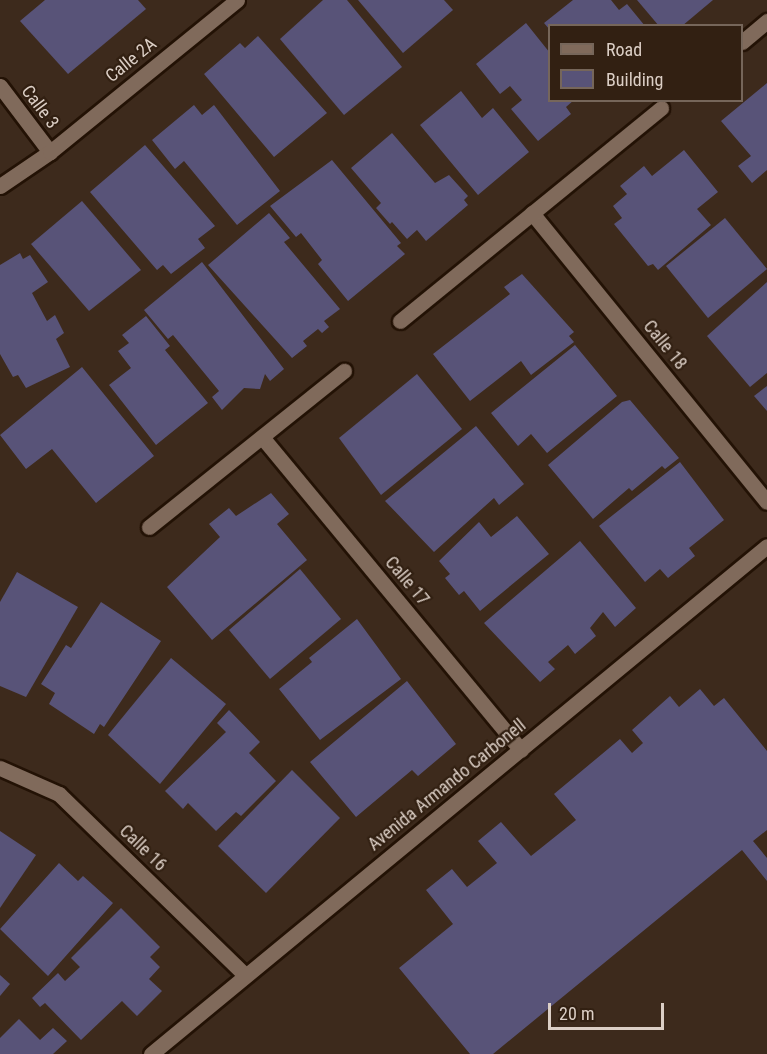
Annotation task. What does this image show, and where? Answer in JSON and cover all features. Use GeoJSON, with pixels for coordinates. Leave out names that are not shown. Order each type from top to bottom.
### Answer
{"type":"FeatureCollection","features":[{"type":"Feature","properties":{"kind":"street","name":"Calle 2A"},"geometry":{"type":"LineString","coordinates":[[0,186],[50,152],[237,0]]}},
{"type":"Feature","properties":{"kind":"street"},"geometry":{"type":"LineString","coordinates":[[743,40],[767,21]]}},
{"type":"Feature","properties":{"kind":"street","name":"Calle 3"},"geometry":{"type":"LineString","coordinates":[[0,86],[50,152]]}},
{"type":"Feature","properties":{"kind":"street"},"geometry":{"type":"LineString","coordinates":[[400,321],[661,108]]}},
{"type":"Feature","properties":{"kind":"street","name":"Calle 18"},"geometry":{"type":"LineString","coordinates":[[532,213],[767,502]]}},
{"type":"Feature","properties":{"kind":"street"},"geometry":{"type":"LineString","coordinates":[[149,527],[344,371]]}},
{"type":"Feature","properties":{"kind":"street","name":"Calle 17"},"geometry":{"type":"LineString","coordinates":[[262,437],[521,750]]}},
{"type":"Feature","properties":{"kind":"street","name":"Avenida Armando Carbonell"},"geometry":{"type":"LineString","coordinates":[[151,1054],[767,546]]}},
{"type":"Feature","properties":{"kind":"street","name":"Calle 16"},"geometry":{"type":"LineString","coordinates":[[0,768],[59,794],[245,975]]}},
{"type":"Feature","properties":{"kind":"building"},"geometry":{"type":"Polygon","coordinates":[[[45,0],[138,0],[146,9],[68,74],[20,21],[45,0]]]}},
{"type":"Feature","properties":{"kind":"building"},"geometry":{"type":"Polygon","coordinates":[[[323,0],[347,0],[402,67],[344,115],[280,39],[323,0]]]}},
{"type":"Feature","properties":{"kind":"building"},"geometry":{"type":"Polygon","coordinates":[[[358,0],[444,0],[453,10],[403,53],[358,0]]]}},
{"type":"Feature","properties":{"kind":"building"},"geometry":{"type":"Polygon","coordinates":[[[573,0],[611,0],[619,10],[627,4],[643,24],[548,24],[548,28],[544,23],[573,0]]]}},
{"type":"Feature","properties":{"kind":"building"},"geometry":{"type":"Polygon","coordinates":[[[637,0],[713,0],[684,24],[657,24],[637,0]]]}},
{"type":"Feature","properties":{"kind":"building"},"geometry":{"type":"Polygon","coordinates":[[[526,23],[548,50],[548,102],[572,102],[566,107],[571,114],[538,141],[511,109],[522,100],[510,86],[500,94],[476,64],[526,23]]]}},
{"type":"Feature","properties":{"kind":"building"},"geometry":{"type":"Polygon","coordinates":[[[258,36],[327,113],[274,157],[204,74],[240,43],[245,48],[258,36]]]}},
{"type":"Feature","properties":{"kind":"building"},"geometry":{"type":"Polygon","coordinates":[[[767,83],[767,170],[752,183],[738,166],[751,156],[721,121],[767,83]]]}},
{"type":"Feature","properties":{"kind":"building"},"geometry":{"type":"Polygon","coordinates":[[[461,91],[482,118],[493,108],[529,152],[478,195],[420,125],[461,91]]]}},
{"type":"Feature","properties":{"kind":"building"},"geometry":{"type":"Polygon","coordinates":[[[194,105],[202,115],[214,105],[280,191],[237,225],[184,161],[175,169],[152,140],[194,105]]]}},
{"type":"Feature","properties":{"kind":"building"},"geometry":{"type":"Polygon","coordinates":[[[392,133],[435,183],[449,175],[468,196],[464,200],[468,205],[426,241],[417,230],[407,239],[392,222],[390,224],[376,208],[381,203],[351,168],[392,133]]]}},
{"type":"Feature","properties":{"kind":"building"},"geometry":{"type":"Polygon","coordinates":[[[145,145],[215,226],[198,239],[205,248],[171,274],[163,265],[157,270],[90,192],[145,145]]]}},
{"type":"Feature","properties":{"kind":"building"},"geometry":{"type":"Polygon","coordinates":[[[684,150],[718,192],[697,209],[711,225],[658,270],[653,264],[648,266],[614,224],[622,218],[613,206],[627,194],[620,186],[644,166],[652,176],[684,150]]]}},
{"type":"Feature","properties":{"kind":"building"},"geometry":{"type":"Polygon","coordinates":[[[332,160],[401,243],[397,246],[405,254],[348,301],[318,264],[322,260],[301,233],[296,237],[270,206],[332,160]]]}},
{"type":"Feature","properties":{"kind":"building"},"geometry":{"type":"Polygon","coordinates":[[[82,201],[141,270],[89,311],[31,244],[82,201]]]}},
{"type":"Feature","properties":{"kind":"building"},"geometry":{"type":"Polygon","coordinates":[[[269,213],[290,238],[284,242],[340,309],[324,321],[329,327],[322,333],[318,329],[303,341],[307,346],[292,358],[208,265],[269,213]]]}},
{"type":"Feature","properties":{"kind":"building"},"geometry":{"type":"Polygon","coordinates":[[[725,218],[767,269],[708,318],[666,266],[725,218]]]}},
{"type":"Feature","properties":{"kind":"building"},"geometry":{"type":"Polygon","coordinates":[[[20,253],[23,259],[30,255],[48,282],[32,293],[47,321],[55,315],[64,333],[56,339],[70,367],[26,388],[18,375],[13,377],[0,354],[0,265],[20,253]]]}},
{"type":"Feature","properties":{"kind":"building"},"geometry":{"type":"Polygon","coordinates":[[[202,262],[284,369],[270,381],[265,374],[260,389],[244,388],[222,410],[212,397],[219,391],[173,335],[168,339],[144,310],[202,262]]]}},
{"type":"Feature","properties":{"kind":"building"},"geometry":{"type":"Polygon","coordinates":[[[522,274],[574,332],[569,336],[574,342],[531,375],[521,361],[470,401],[433,354],[510,294],[504,287],[522,274]]]}},
{"type":"Feature","properties":{"kind":"building"},"geometry":{"type":"Polygon","coordinates":[[[767,282],[767,373],[750,387],[707,336],[767,282]]]}},
{"type":"Feature","properties":{"kind":"building"},"geometry":{"type":"Polygon","coordinates":[[[146,316],[170,346],[165,350],[208,403],[156,445],[109,385],[131,368],[118,351],[129,343],[122,335],[146,316]]]}},
{"type":"Feature","properties":{"kind":"building"},"geometry":{"type":"Polygon","coordinates":[[[575,345],[617,396],[547,453],[531,434],[518,446],[491,413],[575,345]]]}},
{"type":"Feature","properties":{"kind":"building"},"geometry":{"type":"Polygon","coordinates":[[[82,367],[154,456],[96,503],[52,449],[26,469],[0,435],[82,367]]]}},
{"type":"Feature","properties":{"kind":"building"},"geometry":{"type":"Polygon","coordinates":[[[417,374],[462,429],[381,495],[339,438],[417,374]]]}},
{"type":"Feature","properties":{"kind":"building"},"geometry":{"type":"Polygon","coordinates":[[[767,386],[767,411],[754,396],[767,386]]]}},
{"type":"Feature","properties":{"kind":"building"},"geometry":{"type":"Polygon","coordinates":[[[630,400],[679,458],[665,469],[662,466],[632,491],[629,488],[593,519],[548,465],[622,402],[630,400]]]}},
{"type":"Feature","properties":{"kind":"building"},"geometry":{"type":"Polygon","coordinates":[[[476,426],[524,484],[499,505],[494,498],[434,552],[385,501],[476,426]]]}},
{"type":"Feature","properties":{"kind":"building"},"geometry":{"type":"Polygon","coordinates":[[[680,462],[724,520],[689,548],[695,556],[668,578],[660,569],[645,582],[599,526],[680,462]]]}},
{"type":"Feature","properties":{"kind":"building"},"geometry":{"type":"Polygon","coordinates":[[[271,493],[289,514],[277,524],[307,560],[212,640],[167,587],[220,537],[209,524],[229,508],[236,516],[271,493]]]}},
{"type":"Feature","properties":{"kind":"building"},"geometry":{"type":"Polygon","coordinates":[[[517,516],[549,554],[480,611],[464,591],[459,595],[445,578],[450,574],[439,561],[479,522],[491,537],[517,516]]]}},
{"type":"Feature","properties":{"kind":"building"},"geometry":{"type":"Polygon","coordinates":[[[580,541],[636,608],[615,627],[603,612],[590,628],[596,636],[575,654],[568,645],[548,662],[555,669],[540,682],[484,623],[580,541]]]}},
{"type":"Feature","properties":{"kind":"building"},"geometry":{"type":"Polygon","coordinates":[[[300,569],[341,619],[270,679],[229,630],[300,569]]]}},
{"type":"Feature","properties":{"kind":"building"},"geometry":{"type":"Polygon","coordinates":[[[17,572],[78,607],[26,697],[0,686],[0,602],[17,572]]]}},
{"type":"Feature","properties":{"kind":"building"},"geometry":{"type":"Polygon","coordinates":[[[101,602],[161,641],[104,727],[100,724],[94,734],[49,704],[55,693],[41,684],[66,645],[71,648],[101,602]]]}},
{"type":"Feature","properties":{"kind":"building"},"geometry":{"type":"Polygon","coordinates":[[[357,619],[401,679],[320,740],[279,689],[312,662],[309,658],[357,619]]]}},
{"type":"Feature","properties":{"kind":"building"},"geometry":{"type":"Polygon","coordinates":[[[171,658],[226,704],[160,784],[108,735],[171,658]]]}},
{"type":"Feature","properties":{"kind":"building"},"geometry":{"type":"Polygon","coordinates":[[[407,681],[456,744],[418,776],[412,770],[356,817],[310,762],[407,681]]]}},
{"type":"Feature","properties":{"kind":"building"},"geometry":{"type":"Polygon","coordinates":[[[700,689],[714,706],[724,698],[767,751],[767,830],[753,841],[767,858],[767,881],[742,850],[493,1054],[470,1054],[399,968],[453,924],[426,890],[452,869],[467,887],[497,863],[478,841],[501,822],[531,856],[576,820],[554,794],[620,739],[632,753],[643,743],[632,730],[670,696],[679,707],[700,689]]]}},
{"type":"Feature","properties":{"kind":"building"},"geometry":{"type":"Polygon","coordinates":[[[229,710],[260,742],[249,753],[276,781],[241,816],[236,812],[216,831],[188,803],[183,809],[165,791],[226,732],[217,723],[229,710]]]}},
{"type":"Feature","properties":{"kind":"building"},"geometry":{"type":"Polygon","coordinates":[[[292,770],[340,818],[266,893],[218,846],[292,770]]]}},
{"type":"Feature","properties":{"kind":"building"},"geometry":{"type":"Polygon","coordinates":[[[0,831],[36,855],[0,908],[0,831]]]}},
{"type":"Feature","properties":{"kind":"building"},"geometry":{"type":"Polygon","coordinates":[[[59,863],[78,881],[83,876],[113,903],[48,976],[0,929],[59,863]]]}},
{"type":"Feature","properties":{"kind":"building"},"geometry":{"type":"Polygon","coordinates":[[[121,908],[160,947],[150,957],[160,967],[149,979],[162,991],[137,1016],[122,1001],[81,1040],[45,1003],[40,1007],[32,998],[58,973],[65,981],[80,967],[71,958],[121,908]]]}},
{"type":"Feature","properties":{"kind":"building"},"geometry":{"type":"Polygon","coordinates":[[[0,975],[10,984],[0,996],[0,975]]]}},
{"type":"Feature","properties":{"kind":"building"},"geometry":{"type":"Polygon","coordinates":[[[19,1019],[40,1040],[53,1028],[67,1041],[53,1054],[0,1054],[0,1038],[19,1019]]]}}]}
